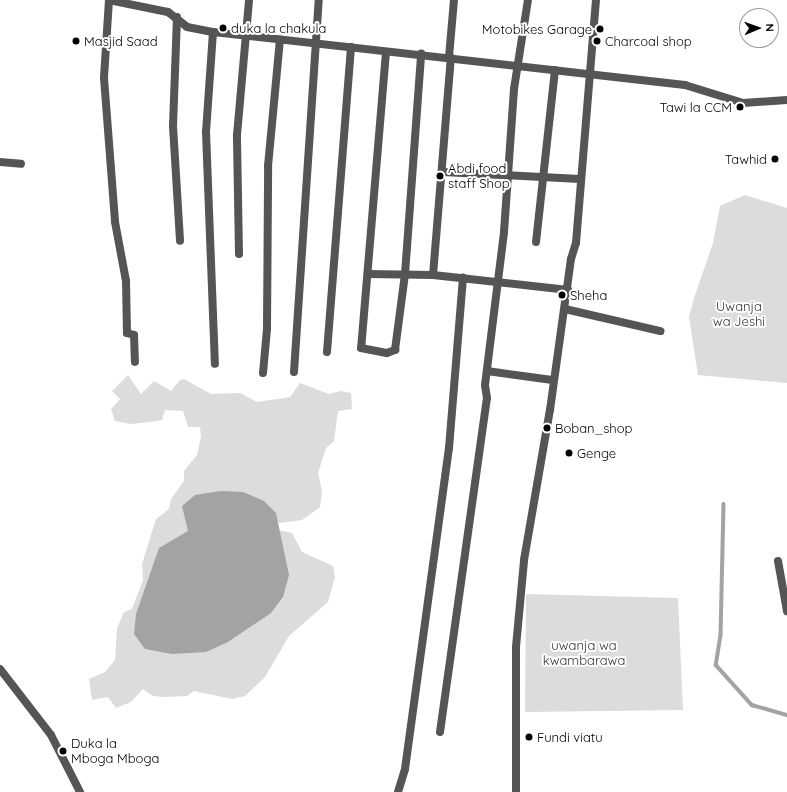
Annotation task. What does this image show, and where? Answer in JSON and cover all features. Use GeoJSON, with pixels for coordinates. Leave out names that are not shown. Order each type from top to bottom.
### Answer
{"type":"FeatureCollection","features":[{"type":"Feature","properties":{"kind":"street"},"geometry":{"type":"LineString","coordinates":[[135,362],[134,335],[126,332],[126,281],[115,222],[104,78],[109,0],[177,17],[188,27],[213,32],[386,52],[450,57],[685,85],[743,103],[757,104],[787,100]]}},
{"type":"Feature","properties":{"kind":"street"},"geometry":{"type":"LineString","coordinates":[[239,254],[238,135],[248,36],[249,0]]}},
{"type":"Feature","properties":{"kind":"street"},"geometry":{"type":"LineString","coordinates":[[294,372],[318,44],[319,0]]}},
{"type":"Feature","properties":{"kind":"street"},"geometry":{"type":"LineString","coordinates":[[433,275],[443,172],[454,0]]}},
{"type":"Feature","properties":{"kind":"street"},"geometry":{"type":"LineString","coordinates":[[440,732],[487,398],[487,371],[518,66],[528,0]]}},
{"type":"Feature","properties":{"kind":"street"},"geometry":{"type":"LineString","coordinates":[[516,792],[516,647],[524,560],[550,410],[552,380],[576,243],[596,0]]}},
{"type":"Feature","properties":{"kind":"street"},"geometry":{"type":"LineString","coordinates":[[177,17],[174,126],[180,241]]}},
{"type":"Feature","properties":{"kind":"street"},"geometry":{"type":"LineString","coordinates":[[213,32],[206,132],[215,364]]}},
{"type":"Feature","properties":{"kind":"street"},"geometry":{"type":"LineString","coordinates":[[263,373],[267,329],[268,166],[280,40]]}},
{"type":"Feature","properties":{"kind":"street"},"geometry":{"type":"LineString","coordinates":[[327,352],[351,47]]}},
{"type":"Feature","properties":{"kind":"street"},"geometry":{"type":"LineString","coordinates":[[386,52],[361,348],[387,353],[395,350],[405,274],[421,54]]}},
{"type":"Feature","properties":{"kind":"street"},"geometry":{"type":"LineString","coordinates":[[536,242],[542,176],[555,70]]}},
{"type":"Feature","properties":{"kind":"street"},"geometry":{"type":"LineString","coordinates":[[0,162],[21,164]]}},
{"type":"Feature","properties":{"kind":"street"},"geometry":{"type":"LineString","coordinates":[[443,172],[508,173],[580,180]]}},
{"type":"Feature","properties":{"kind":"street"},"geometry":{"type":"LineString","coordinates":[[368,274],[382,277],[405,274],[433,275],[568,290]]}},
{"type":"Feature","properties":{"kind":"street"},"geometry":{"type":"LineString","coordinates":[[398,792],[405,769],[449,448],[463,278]]}},
{"type":"Feature","properties":{"kind":"street"},"geometry":{"type":"LineString","coordinates":[[565,309],[660,331]]}},
{"type":"Feature","properties":{"kind":"street"},"geometry":{"type":"LineString","coordinates":[[487,371],[552,380]]}},
{"type":"Feature","properties":{"kind":"street"},"geometry":{"type":"LineString","coordinates":[[778,561],[787,611]]}},
{"type":"Feature","properties":{"kind":"street"},"geometry":{"type":"LineString","coordinates":[[0,669],[51,735],[80,792]]}},
{"type":"Feature","properties":{"kind":"green space","name":"Uwanja wa Jeshi"},"geometry":{"type":"Polygon","coordinates":[[[745,195],[787,208],[787,383],[698,375],[689,317],[713,243],[720,206],[745,195]]]}},
{"type":"Feature","properties":{"kind":"green space"},"geometry":{"type":"Polygon","coordinates":[[[128,375],[141,394],[154,381],[171,391],[180,380],[184,379],[211,394],[240,393],[257,402],[290,397],[300,383],[329,394],[341,391],[351,393],[352,409],[338,411],[334,441],[326,448],[318,473],[322,491],[320,507],[302,520],[273,524],[273,529],[292,533],[302,552],[333,566],[335,577],[328,602],[289,636],[265,677],[245,696],[232,699],[194,691],[187,696],[165,697],[153,696],[143,689],[131,702],[116,708],[108,697],[92,700],[89,679],[105,672],[115,660],[117,628],[124,612],[132,609],[143,580],[142,564],[156,519],[169,509],[171,499],[184,481],[184,471],[197,455],[201,436],[200,427],[188,427],[183,411],[165,410],[162,420],[157,421],[131,424],[115,421],[111,409],[120,399],[112,391],[128,375]]]}},
{"type":"Feature","properties":{"kind":"green space","name":"uwanja wa kwambarawa"},"geometry":{"type":"Polygon","coordinates":[[[526,594],[678,598],[683,710],[525,712],[526,594]]]}},
{"type":"Feature","properties":{"kind":"shaded area"},"geometry":{"type":"Polygon","coordinates":[[[221,491],[243,492],[264,501],[276,513],[289,575],[283,597],[271,613],[228,642],[206,652],[172,654],[145,649],[134,634],[136,614],[159,548],[188,531],[182,506],[195,495],[221,491]]]}},
{"type":"Feature","properties":{"kind":"waterway"},"geometry":{"type":"LineString","coordinates":[[724,504],[721,635],[716,665],[752,705],[787,715]]}},
{"type":"Feature","properties":{"kind":"place","name":"duka la chakula"},"geometry":{"type":"Point","coordinates":[223,28]}},
{"type":"Feature","properties":{"kind":"place","name":"Motobikes Garage"},"geometry":{"type":"Point","coordinates":[600,29]}},
{"type":"Feature","properties":{"kind":"place","name":"Masjid Saad"},"geometry":{"type":"Point","coordinates":[76,41]}},
{"type":"Feature","properties":{"kind":"place","name":"Charcoal shop"},"geometry":{"type":"Point","coordinates":[597,41]}},
{"type":"Feature","properties":{"kind":"place","name":"Tawi la CCM"},"geometry":{"type":"Point","coordinates":[740,107]}},
{"type":"Feature","properties":{"kind":"place","name":"Tawhid"},"geometry":{"type":"Point","coordinates":[775,159]}},
{"type":"Feature","properties":{"kind":"place","name":"Abdi food staff Shop"},"geometry":{"type":"Point","coordinates":[440,176]}},
{"type":"Feature","properties":{"kind":"place","name":"Sheha"},"geometry":{"type":"Point","coordinates":[562,295]}},
{"type":"Feature","properties":{"kind":"place","name":"Boban_shop"},"geometry":{"type":"Point","coordinates":[547,428]}},
{"type":"Feature","properties":{"kind":"place","name":"Genge"},"geometry":{"type":"Point","coordinates":[569,453]}},
{"type":"Feature","properties":{"kind":"place","name":"Fundi viatu"},"geometry":{"type":"Point","coordinates":[529,737]}},
{"type":"Feature","properties":{"kind":"place","name":"Duka la Mboga Mboga"},"geometry":{"type":"Point","coordinates":[63,751]}}]}
